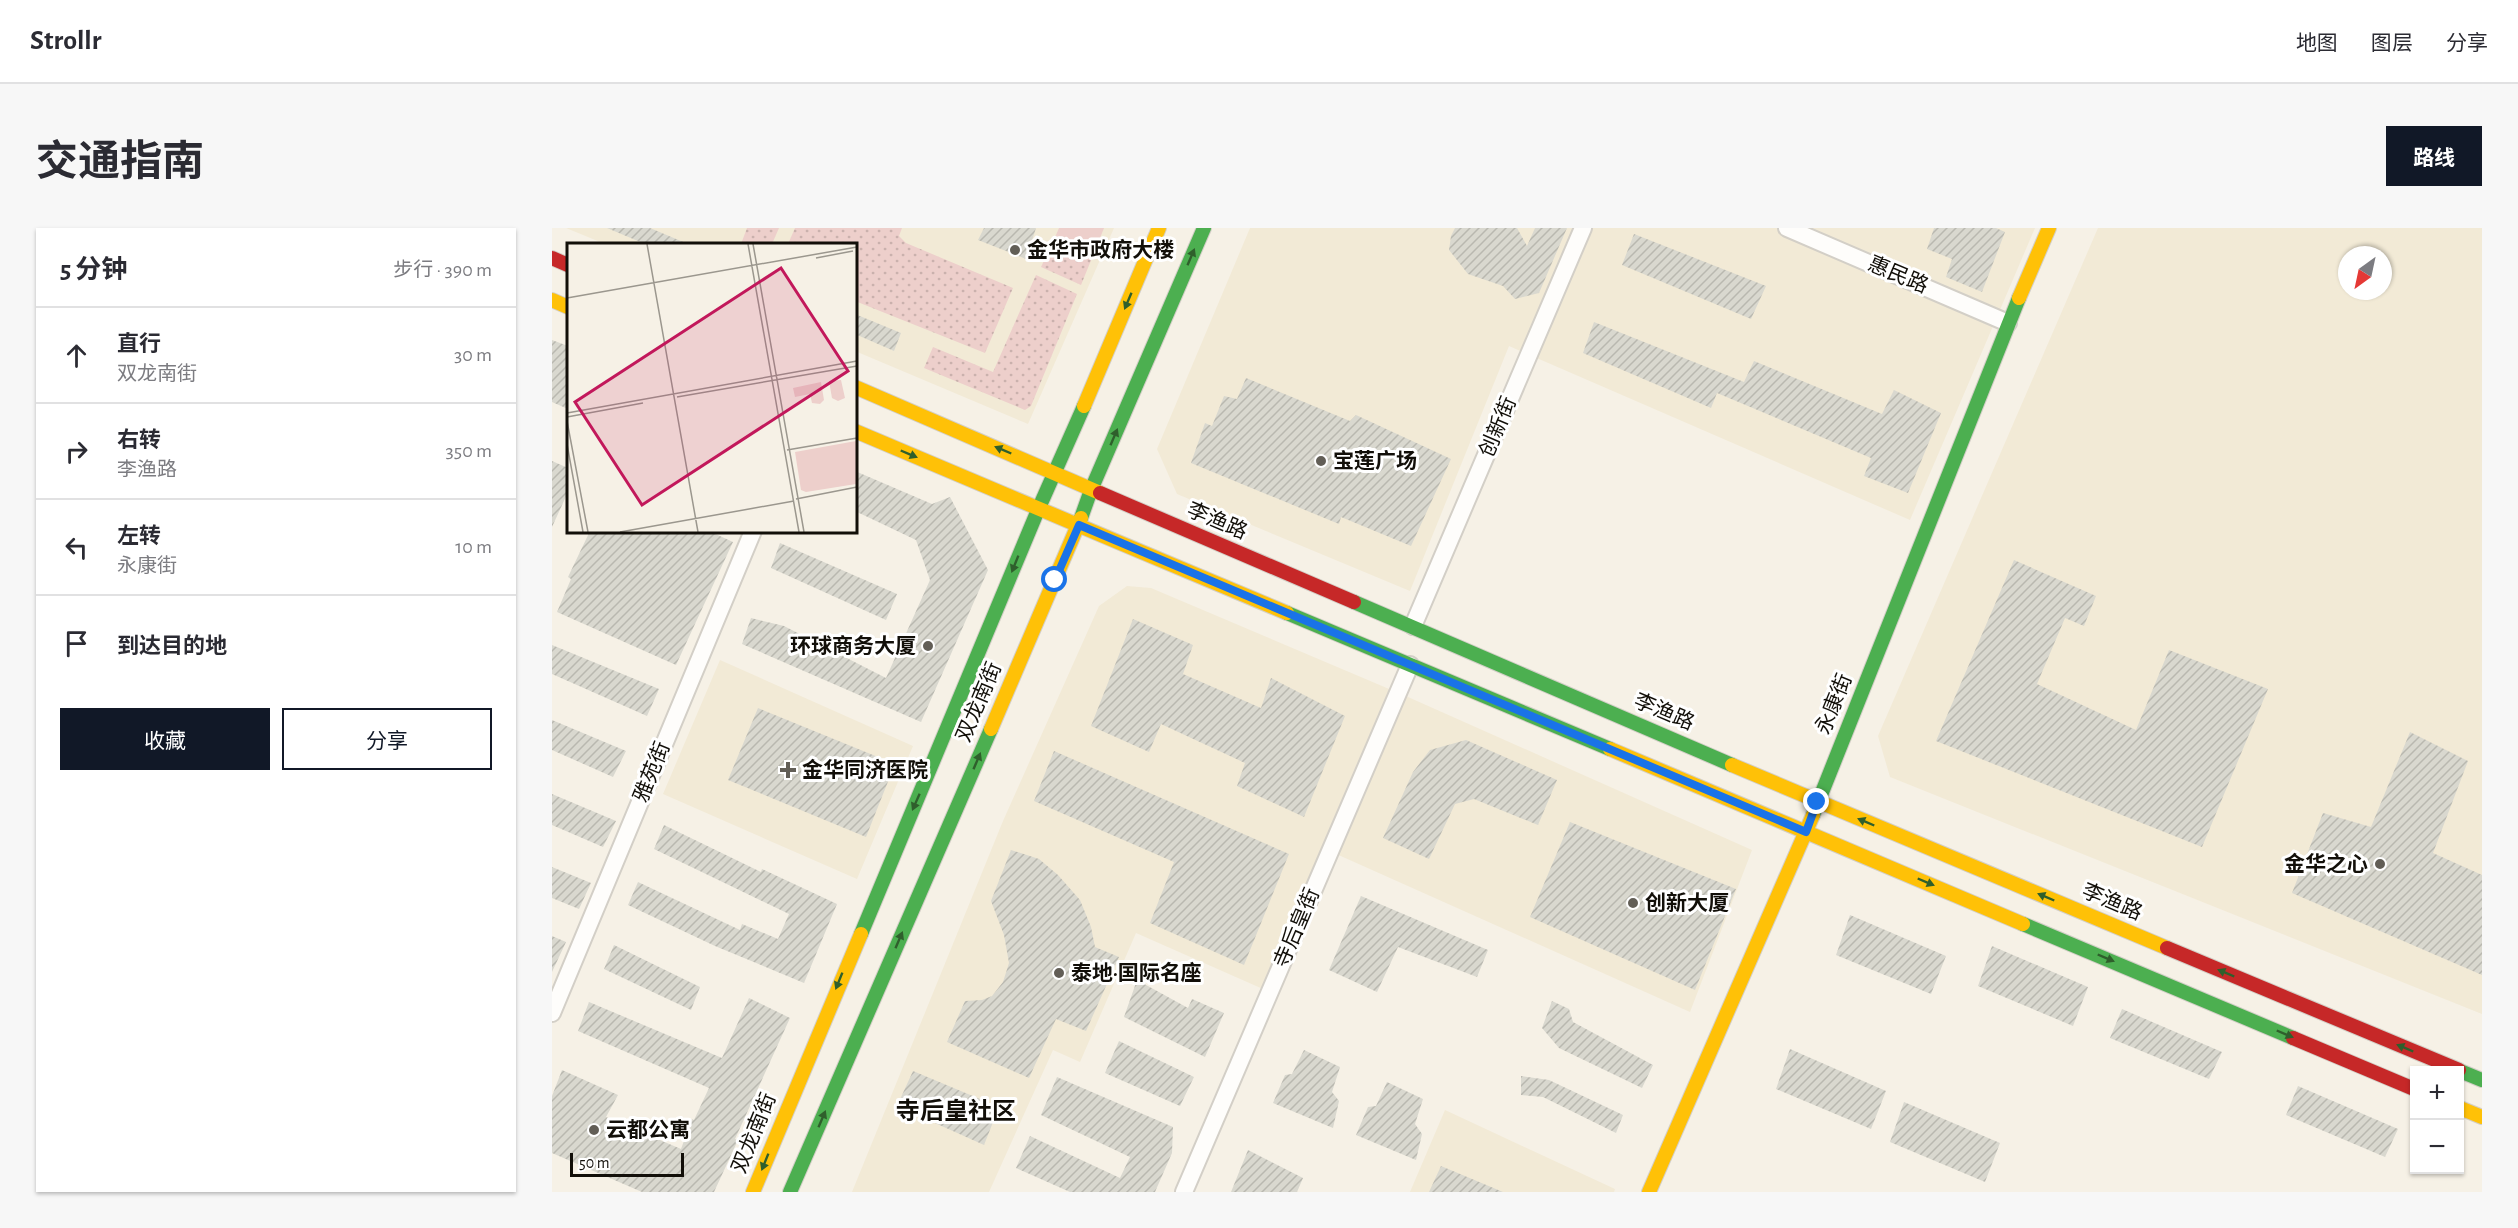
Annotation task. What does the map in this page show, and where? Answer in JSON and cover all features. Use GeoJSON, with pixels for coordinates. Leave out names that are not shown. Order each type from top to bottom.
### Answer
{"type":"FeatureCollection","features":[{"type":"Feature","properties":{"kind":"main road","name":"双龙南街"},"geometry":{"type":"LineString","coordinates":[[753,1192],[1038,510],[1056,473],[1159,228]]}},
{"type":"Feature","properties":{"kind":"main road","name":"双龙南街"},"geometry":{"type":"LineString","coordinates":[[790,1192],[1079,525],[1091,490],[1204,228]]}},
{"type":"Feature","properties":{"kind":"main road","name":"永康街"},"geometry":{"type":"LineString","coordinates":[[1649,1192],[1806,832],[2008,323],[2049,228]]}},
{"type":"Feature","properties":{"kind":"main road"},"geometry":{"type":"LineString","coordinates":[[552,258],[567,265]]}},
{"type":"Feature","properties":{"kind":"main road"},"geometry":{"type":"LineString","coordinates":[[552,300],[567,307]]}},
{"type":"Feature","properties":{"kind":"main road","name":"李渔路"},"geometry":{"type":"LineString","coordinates":[[856,387],[1817,802],[2447,1066]]}},
{"type":"Feature","properties":{"kind":"main road"},"geometry":{"type":"LineString","coordinates":[[856,431],[2410,1087]]}},
{"type":"Feature","properties":{"kind":"main road","name":"李渔路"},"geometry":{"type":"LineString","coordinates":[[2464,1073],[2482,1080]]}},
{"type":"Feature","properties":{"kind":"main road"},"geometry":{"type":"LineString","coordinates":[[2464,1110],[2482,1117]]}},
{"type":"Feature","properties":{"kind":"street","name":"创新街"},"geometry":{"type":"LineString","coordinates":[[1413,626],[1583,228]]}},
{"type":"Feature","properties":{"kind":"street","name":"惠民路"},"geometry":{"type":"LineString","coordinates":[[1787,228],[2008,323]]}},
{"type":"Feature","properties":{"kind":"street","name":"雅苑街"},"geometry":{"type":"LineString","coordinates":[[552,1013],[753,532]]}},
{"type":"Feature","properties":{"kind":"street","name":"寺后皇街"},"geometry":{"type":"LineString","coordinates":[[1184,1192],[1410,665]]}},
{"type":"Feature","properties":{"kind":"shaded area"},"geometry":{"type":"Polygon","coordinates":[[[566,228],[1114,228],[1028,424],[856,351],[856,243],[603,243],[566,228]]]}},
{"type":"Feature","properties":{"kind":"shaded area"},"geometry":{"type":"Polygon","coordinates":[[[747,228],[779,228],[772,243],[741,243],[747,228]]]}},
{"type":"Feature","properties":{"kind":"shaded area"},"geometry":{"type":"Polygon","coordinates":[[[795,228],[902,228],[899,236],[906,243],[1013,288],[985,353],[856,301],[856,243],[788,243],[795,228]]]}},
{"type":"Feature","properties":{"kind":"shaded area"},"geometry":{"type":"Polygon","coordinates":[[[1059,228],[1104,228],[1094,253],[1056,235],[1059,228]]]}},
{"type":"Feature","properties":{"kind":"shaded area"},"geometry":{"type":"Polygon","coordinates":[[[1250,228],[2035,228],[1910,520],[1509,346],[1410,591],[1177,494],[1157,449],[1250,228]]]}},
{"type":"Feature","properties":{"kind":"shaded area","name":"金华之心"},"geometry":{"type":"Polygon","coordinates":[[[2098,228],[2482,228],[2482,1014],[1890,777],[1878,736],[2098,228]]]}},
{"type":"Feature","properties":{"kind":"shaded area"},"geometry":{"type":"Polygon","coordinates":[[[1056,235],[1094,253],[1081,285],[1041,267],[1056,235]]]}},
{"type":"Feature","properties":{"kind":"shaded area"},"geometry":{"type":"Polygon","coordinates":[[[1036,275],[1077,294],[1031,406],[1025,410],[924,368],[933,347],[993,372],[1036,275]]]}},
{"type":"Feature","properties":{"kind":"shaded area"},"geometry":{"type":"Polygon","coordinates":[[[1127,586],[1151,588],[1408,697],[1752,850],[1690,1012],[1334,853],[1274,994],[1136,933],[1080,1062],[1053,1050],[989,1192],[852,1192],[1003,821],[1099,606],[1127,586]]]}},
{"type":"Feature","properties":{"kind":"shaded area","name":"金华同济医院"},"geometry":{"type":"Polygon","coordinates":[[[720,660],[913,746],[857,879],[663,794],[720,660]]]}},
{"type":"Feature","properties":{"kind":"shaded area"},"geometry":{"type":"Polygon","coordinates":[[[1445,1110],[1615,1189],[1614,1192],[1410,1192],[1445,1110]]]}},
{"type":"Feature","properties":{"kind":"building"},"geometry":{"type":"Polygon","coordinates":[[[607,228],[650,228],[686,243],[643,243],[607,228]]]}},
{"type":"Feature","properties":{"kind":"building","name":"金华市政府大楼"},"geometry":{"type":"Polygon","coordinates":[[[984,228],[1036,228],[1026,259],[978,240],[984,228]]]}},
{"type":"Feature","properties":{"kind":"building"},"geometry":{"type":"Polygon","coordinates":[[[1455,228],[1517,228],[1527,246],[1535,228],[1567,228],[1539,293],[1515,299],[1503,286],[1468,274],[1449,250],[1455,228]]]}},
{"type":"Feature","properties":{"kind":"building"},"geometry":{"type":"Polygon","coordinates":[[[1934,228],[1996,228],[2005,232],[1982,292],[1946,277],[1952,259],[1927,249],[1934,228]]]}},
{"type":"Feature","properties":{"kind":"building"},"geometry":{"type":"Polygon","coordinates":[[[1634,234],[1766,286],[1751,319],[1622,265],[1634,234]]]}},
{"type":"Feature","properties":{"kind":"building"},"geometry":{"type":"Polygon","coordinates":[[[856,314],[901,333],[894,351],[856,334],[856,314]]]}},
{"type":"Feature","properties":{"kind":"building"},"geometry":{"type":"Polygon","coordinates":[[[1594,322],[1744,382],[1754,361],[1882,414],[1894,390],[1941,413],[1908,493],[1864,476],[1871,458],[1717,393],[1711,408],[1583,353],[1594,322]]]}},
{"type":"Feature","properties":{"kind":"building"},"geometry":{"type":"Polygon","coordinates":[[[552,340],[567,346],[567,409],[552,402],[552,340]]]}},
{"type":"Feature","properties":{"kind":"building","name":"宝莲广场"},"geometry":{"type":"Polygon","coordinates":[[[1246,378],[1350,421],[1356,415],[1451,459],[1411,546],[1341,517],[1339,524],[1191,463],[1205,423],[1212,426],[1224,396],[1237,399],[1246,378]]]}},
{"type":"Feature","properties":{"kind":"building"},"geometry":{"type":"Polygon","coordinates":[[[552,461],[567,468],[567,494],[552,527],[552,461]]]}},
{"type":"Feature","properties":{"kind":"building","name":"环球商务大厦"},"geometry":{"type":"Polygon","coordinates":[[[856,471],[932,504],[950,497],[988,570],[921,722],[742,644],[751,618],[784,626],[886,678],[930,580],[916,540],[856,511],[856,471]]]}},
{"type":"Feature","properties":{"kind":"building"},"geometry":{"type":"Polygon","coordinates":[[[590,532],[711,532],[733,542],[676,665],[557,612],[571,579],[568,577],[590,532]]]}},
{"type":"Feature","properties":{"kind":"building"},"geometry":{"type":"Polygon","coordinates":[[[780,543],[897,594],[886,620],[771,568],[780,543]]]}},
{"type":"Feature","properties":{"kind":"building"},"geometry":{"type":"Polygon","coordinates":[[[2014,560],[2096,596],[2084,626],[2065,618],[2037,684],[2136,730],[2169,650],[2268,689],[2202,847],[1936,741],[2014,560]]]}},
{"type":"Feature","properties":{"kind":"building"},"geometry":{"type":"Polygon","coordinates":[[[1133,619],[1193,645],[1183,674],[1261,708],[1271,678],[1345,716],[1304,817],[1237,786],[1245,763],[1161,724],[1149,752],[1091,726],[1133,619]]]}},
{"type":"Feature","properties":{"kind":"building"},"geometry":{"type":"Polygon","coordinates":[[[552,645],[659,689],[647,716],[552,674],[552,645]]]}},
{"type":"Feature","properties":{"kind":"building"},"geometry":{"type":"Polygon","coordinates":[[[758,708],[895,764],[866,837],[728,780],[758,708]]]}},
{"type":"Feature","properties":{"kind":"building"},"geometry":{"type":"Polygon","coordinates":[[[552,720],[626,751],[613,777],[552,750],[552,720]]]}},
{"type":"Feature","properties":{"kind":"building","name":"金华之心"},"geometry":{"type":"Polygon","coordinates":[[[2410,732],[2468,761],[2433,853],[2482,875],[2482,975],[2292,893],[2323,813],[2371,827],[2410,732]]]}},
{"type":"Feature","properties":{"kind":"building"},"geometry":{"type":"Polygon","coordinates":[[[1466,740],[1557,780],[1538,825],[1474,799],[1455,804],[1429,859],[1383,838],[1413,772],[1430,750],[1466,740]]]}},
{"type":"Feature","properties":{"kind":"building"},"geometry":{"type":"Polygon","coordinates":[[[1054,751],[1289,854],[1244,965],[1150,923],[1174,862],[1034,801],[1054,751]]]}},
{"type":"Feature","properties":{"kind":"building"},"geometry":{"type":"Polygon","coordinates":[[[552,794],[616,821],[603,847],[552,825],[552,794]]]}},
{"type":"Feature","properties":{"kind":"building","name":"创新大厦"},"geometry":{"type":"Polygon","coordinates":[[[1570,822],[1736,889],[1695,990],[1530,917],[1570,822]]]}},
{"type":"Feature","properties":{"kind":"building"},"geometry":{"type":"Polygon","coordinates":[[[664,825],[761,872],[762,869],[837,904],[804,983],[715,946],[628,905],[638,882],[740,930],[742,924],[778,939],[789,914],[654,849],[664,825]]]}},
{"type":"Feature","properties":{"kind":"building","name":"泰地·国际名座"},"geometry":{"type":"Polygon","coordinates":[[[1011,850],[1039,859],[1058,875],[1080,900],[1091,927],[1095,947],[1119,957],[1086,1031],[1056,1019],[1029,1078],[947,1042],[965,1001],[982,1000],[992,996],[1003,982],[1009,963],[1004,935],[991,901],[1011,850]]]}},
{"type":"Feature","properties":{"kind":"building"},"geometry":{"type":"Polygon","coordinates":[[[552,867],[591,883],[579,909],[552,898],[552,867]]]}},
{"type":"Feature","properties":{"kind":"building"},"geometry":{"type":"Polygon","coordinates":[[[1361,896],[1488,950],[1477,977],[1398,947],[1377,992],[1329,970],[1361,896]]]}},
{"type":"Feature","properties":{"kind":"building"},"geometry":{"type":"Polygon","coordinates":[[[1850,915],[1946,956],[1931,994],[1836,955],[1850,915]]]}},
{"type":"Feature","properties":{"kind":"building"},"geometry":{"type":"Polygon","coordinates":[[[552,936],[566,942],[552,972],[552,936]]]}},
{"type":"Feature","properties":{"kind":"building"},"geometry":{"type":"Polygon","coordinates":[[[614,945],[700,987],[691,1010],[604,969],[614,945]]]}},
{"type":"Feature","properties":{"kind":"building"},"geometry":{"type":"Polygon","coordinates":[[[1992,946],[2088,987],[2073,1026],[1978,986],[1992,946]]]}},
{"type":"Feature","properties":{"kind":"building"},"geometry":{"type":"Polygon","coordinates":[[[1137,980],[1188,1008],[1192,999],[1224,1013],[1205,1057],[1124,1017],[1137,980]]]}},
{"type":"Feature","properties":{"kind":"building"},"geometry":{"type":"Polygon","coordinates":[[[749,998],[790,1018],[735,1139],[738,1140],[714,1192],[642,1192],[552,1153],[552,1096],[562,1070],[618,1095],[606,1117],[681,1149],[692,1119],[694,1120],[709,1088],[578,1031],[589,1002],[722,1058],[749,998]]]}},
{"type":"Feature","properties":{"kind":"building"},"geometry":{"type":"Polygon","coordinates":[[[1552,1001],[1569,1009],[1573,1022],[1653,1065],[1642,1088],[1559,1048],[1542,1028],[1552,1001]]]}},
{"type":"Feature","properties":{"kind":"building"},"geometry":{"type":"Polygon","coordinates":[[[2122,1009],[2222,1052],[2209,1079],[2110,1038],[2122,1009]]]}},
{"type":"Feature","properties":{"kind":"building"},"geometry":{"type":"Polygon","coordinates":[[[1119,1041],[1194,1077],[1180,1106],[1105,1073],[1119,1041]]]}},
{"type":"Feature","properties":{"kind":"building"},"geometry":{"type":"Polygon","coordinates":[[[1790,1049],[1886,1091],[1871,1129],[1776,1089],[1790,1049]]]}},
{"type":"Feature","properties":{"kind":"building"},"geometry":{"type":"Polygon","coordinates":[[[1304,1050],[1340,1067],[1332,1092],[1339,1101],[1333,1128],[1273,1103],[1285,1075],[1292,1074],[1304,1050]]]}},
{"type":"Feature","properties":{"kind":"building"},"geometry":{"type":"Polygon","coordinates":[[[913,1071],[999,1107],[984,1145],[897,1106],[913,1071]]]}},
{"type":"Feature","properties":{"kind":"building"},"geometry":{"type":"Polygon","coordinates":[[[1521,1076],[1549,1080],[1623,1115],[1616,1133],[1543,1097],[1521,1095],[1521,1076]]]}},
{"type":"Feature","properties":{"kind":"building"},"geometry":{"type":"Polygon","coordinates":[[[1057,1077],[1173,1127],[1172,1153],[1155,1192],[1070,1192],[1016,1168],[1030,1136],[1120,1178],[1130,1157],[1041,1115],[1057,1077]]]}},
{"type":"Feature","properties":{"kind":"building"},"geometry":{"type":"Polygon","coordinates":[[[1387,1082],[1423,1099],[1415,1124],[1422,1134],[1416,1160],[1356,1135],[1368,1107],[1376,1106],[1387,1082]]]}},
{"type":"Feature","properties":{"kind":"building"},"geometry":{"type":"Polygon","coordinates":[[[2298,1086],[2398,1129],[2385,1157],[2286,1115],[2298,1086]]]}},
{"type":"Feature","properties":{"kind":"building"},"geometry":{"type":"Polygon","coordinates":[[[1904,1102],[2000,1143],[1985,1182],[1890,1142],[1904,1102]]]}},
{"type":"Feature","properties":{"kind":"building"},"geometry":{"type":"Polygon","coordinates":[[[1248,1150],[1303,1178],[1297,1192],[1231,1192],[1248,1150]]]}},
{"type":"Feature","properties":{"kind":"building"},"geometry":{"type":"Polygon","coordinates":[[[1441,1166],[1503,1192],[1429,1192],[1441,1166]]]}},
{"type":"Feature","properties":{"kind":"traffic: fast"},"geometry":{"type":"LineString","coordinates":[[1081,518],[1204,228]]}},
{"type":"Feature","properties":{"kind":"traffic: fast"},"geometry":{"type":"LineString","coordinates":[[1813,815],[2019,298]]}},
{"type":"Feature","properties":{"kind":"traffic: fast"},"geometry":{"type":"LineString","coordinates":[[861,934],[1038,510],[1084,406]]}},
{"type":"Feature","properties":{"kind":"traffic: fast"},"geometry":{"type":"LineString","coordinates":[[1354,602],[1732,765]]}},
{"type":"Feature","properties":{"kind":"traffic: fast"},"geometry":{"type":"LineString","coordinates":[[1287,613],[1610,749]]}},
{"type":"Feature","properties":{"kind":"traffic: fast"},"geometry":{"type":"LineString","coordinates":[[790,1192],[991,729]]}},
{"type":"Feature","properties":{"kind":"traffic: fast"},"geometry":{"type":"LineString","coordinates":[[2023,924],[2293,1038]]}},
{"type":"Feature","properties":{"kind":"traffic: fast"},"geometry":{"type":"LineString","coordinates":[[2464,1073],[2482,1080]]}},
{"type":"Feature","properties":{"kind":"traffic: slow"},"geometry":{"type":"LineString","coordinates":[[1084,406],[1159,228]]}},
{"type":"Feature","properties":{"kind":"traffic: slow"},"geometry":{"type":"LineString","coordinates":[[2019,298],[2049,228]]}},
{"type":"Feature","properties":{"kind":"traffic: slow"},"geometry":{"type":"LineString","coordinates":[[552,300],[567,307]]}},
{"type":"Feature","properties":{"kind":"traffic: slow"},"geometry":{"type":"LineString","coordinates":[[856,387],[1100,493]]}},
{"type":"Feature","properties":{"kind":"traffic: slow"},"geometry":{"type":"LineString","coordinates":[[856,431],[1287,613]]}},
{"type":"Feature","properties":{"kind":"traffic: slow"},"geometry":{"type":"LineString","coordinates":[[991,729],[1081,518]]}},
{"type":"Feature","properties":{"kind":"traffic: slow"},"geometry":{"type":"LineString","coordinates":[[1610,749],[2023,924]]}},
{"type":"Feature","properties":{"kind":"traffic: slow"},"geometry":{"type":"LineString","coordinates":[[1732,765],[2167,948]]}},
{"type":"Feature","properties":{"kind":"traffic: slow"},"geometry":{"type":"LineString","coordinates":[[1649,1192],[1813,815]]}},
{"type":"Feature","properties":{"kind":"traffic: slow"},"geometry":{"type":"LineString","coordinates":[[753,1192],[861,934]]}},
{"type":"Feature","properties":{"kind":"traffic: slow"},"geometry":{"type":"LineString","coordinates":[[2464,1110],[2482,1117]]}},
{"type":"Feature","properties":{"kind":"traffic: jam"},"geometry":{"type":"LineString","coordinates":[[552,258],[567,265]]}},
{"type":"Feature","properties":{"kind":"traffic: jam"},"geometry":{"type":"LineString","coordinates":[[1100,493],[1354,602]]}},
{"type":"Feature","properties":{"kind":"traffic: jam"},"geometry":{"type":"LineString","coordinates":[[2167,948],[2449,1066]]}},
{"type":"Feature","properties":{"kind":"traffic: jam"},"geometry":{"type":"LineString","coordinates":[[2293,1038],[2410,1087]]}},
{"type":"Feature","properties":{"kind":"place","name":"金华市政府大楼"},"geometry":{"type":"Point","coordinates":[1015,250]}},
{"type":"Feature","properties":{"kind":"place","name":"宝莲广场"},"geometry":{"type":"Point","coordinates":[1321,461]}},
{"type":"Feature","properties":{"kind":"place","name":"环球商务大厦"},"geometry":{"type":"Point","coordinates":[928,646]}},
{"type":"Feature","properties":{"kind":"place","name":"金华同济医院"},"geometry":{"type":"Point","coordinates":[788,770]}},
{"type":"Feature","properties":{"kind":"place","name":"金华之心"},"geometry":{"type":"Point","coordinates":[2380,864]}},
{"type":"Feature","properties":{"kind":"place","name":"创新大厦"},"geometry":{"type":"Point","coordinates":[1633,903]}},
{"type":"Feature","properties":{"kind":"place","name":"泰地·国际名座"},"geometry":{"type":"Point","coordinates":[1059,973]}},
{"type":"Feature","properties":{"kind":"place","name":"云都公寓"},"geometry":{"type":"Point","coordinates":[594,1130]}},
{"type":"Feature","properties":{"kind":"district","name":"寺后皇社区"},"geometry":{"type":"Point","coordinates":[956,1112]}},
{"type":"Feature","properties":{"kind":"route"},"geometry":{"type":"LineString","coordinates":[[1055,580],[1079,525],[1806,832],[1817,802]]}}]}
